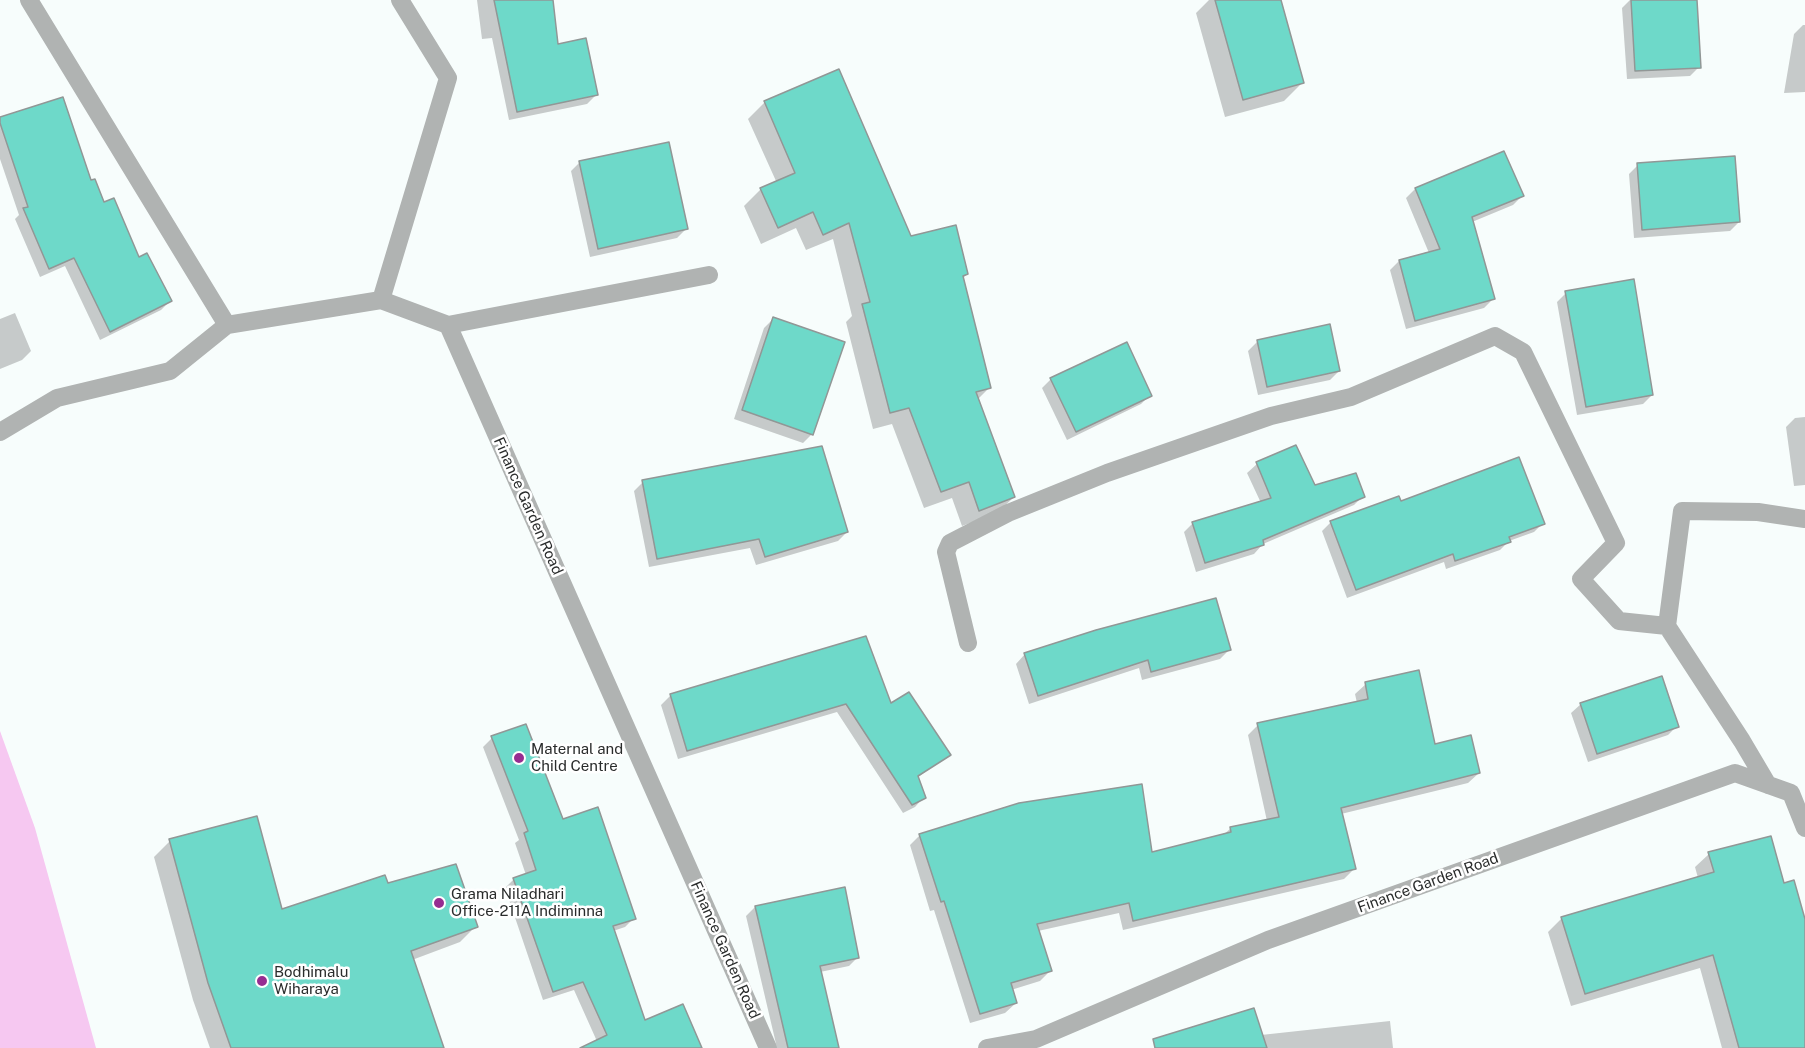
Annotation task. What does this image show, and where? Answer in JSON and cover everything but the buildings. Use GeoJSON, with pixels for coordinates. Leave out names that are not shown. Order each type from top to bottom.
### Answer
{"type":"FeatureCollection","features":[{"type":"Feature","properties":{"kind":"street"},"geometry":{"type":"LineString","coordinates":[[29,0],[227,325]]}},
{"type":"Feature","properties":{"kind":"street"},"geometry":{"type":"LineString","coordinates":[[381,300],[448,78],[400,0]]}},
{"type":"Feature","properties":{"kind":"street"},"geometry":{"type":"LineString","coordinates":[[0,432],[57,398],[170,370],[227,325],[381,300],[448,325],[709,275]]}},
{"type":"Feature","properties":{"kind":"street","name":"Finance Garden Road"},"geometry":{"type":"LineString","coordinates":[[448,325],[768,1048]]}},
{"type":"Feature","properties":{"kind":"street"},"geometry":{"type":"LineString","coordinates":[[968,643],[946,552],[950,543],[1008,513],[1107,473],[1271,417],[1351,397],[1495,336],[1523,352],[1616,543],[1581,579],[1619,621],[1666,626]]}},
{"type":"Feature","properties":{"kind":"street"},"geometry":{"type":"LineString","coordinates":[[1768,785],[1742,741],[1666,626],[1682,511],[1758,512],[1805,519]]}},
{"type":"Feature","properties":{"kind":"street","name":"Finance Garden Road"},"geometry":{"type":"LineString","coordinates":[[987,1048],[1037,1043],[1268,940],[1735,773],[1791,794],[1805,828]]}},
{"type":"Feature","properties":{"kind":"shaded area"},"geometry":{"type":"Polygon","coordinates":[[[0,731],[35,828],[96,1048],[0,1048],[0,731]]]}},
{"type":"Feature","properties":{"kind":"place","name":"Maternal and Child Centre"},"geometry":{"type":"Point","coordinates":[519,758]}},
{"type":"Feature","properties":{"kind":"place","name":"Grama Niladhari Office-211A Indiminna"},"geometry":{"type":"Point","coordinates":[439,903]}},
{"type":"Feature","properties":{"kind":"place","name":"Bodhimalu Wiharaya"},"geometry":{"type":"Point","coordinates":[262,981]}}]}
